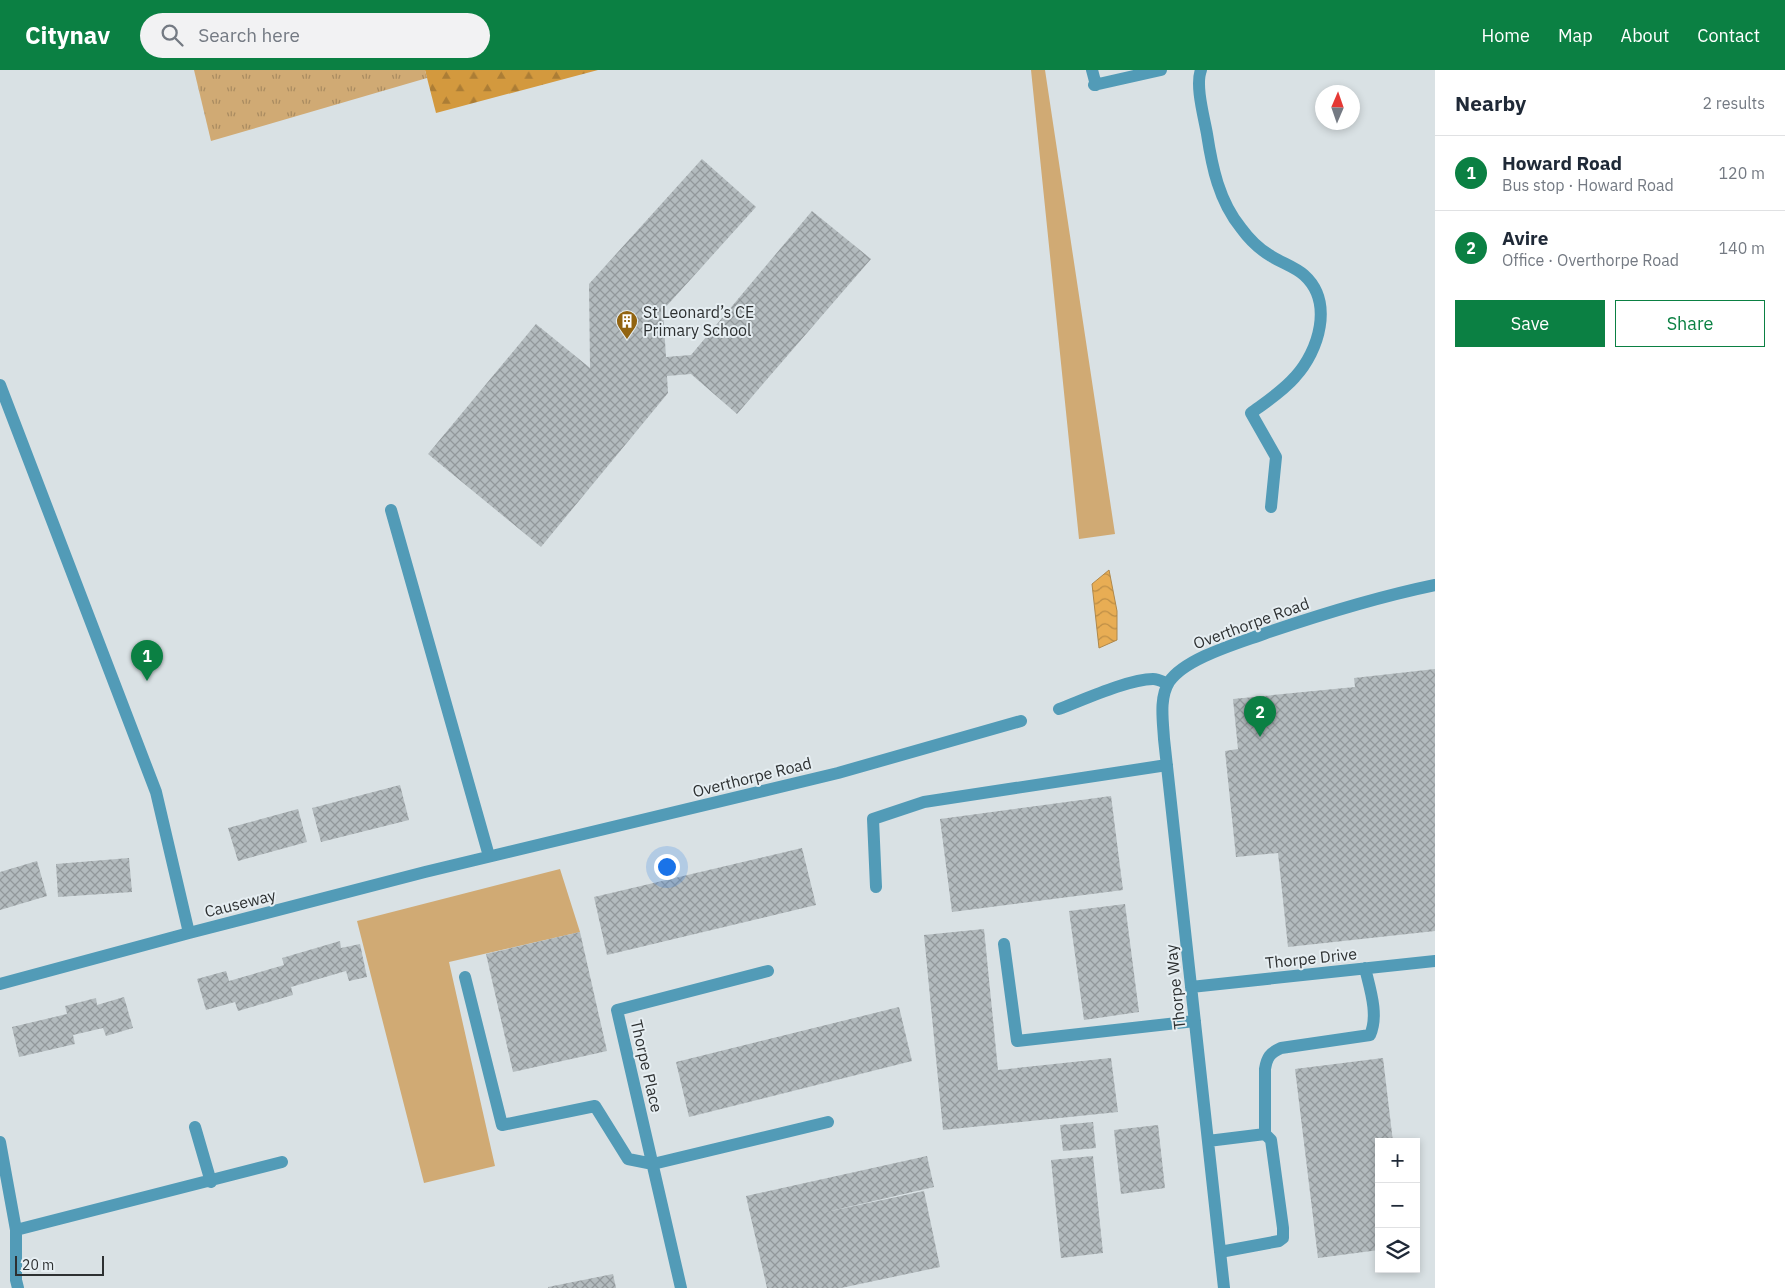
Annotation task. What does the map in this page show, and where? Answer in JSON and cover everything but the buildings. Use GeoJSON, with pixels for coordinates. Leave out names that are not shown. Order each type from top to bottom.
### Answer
{"type":"FeatureCollection","features":[{"type":"Feature","properties":{"kind":"street"},"geometry":{"type":"LineString","coordinates":[[1092,70],[1095,85],[1160,70]]}},
{"type":"Feature","properties":{"kind":"street"},"geometry":{"type":"LineString","coordinates":[[1201,70],[1199,75],[1200,91],[1212,167],[1228,210],[1252,241],[1269,255],[1302,273],[1314,285],[1320,304],[1319,331],[1305,365],[1294,378],[1251,413],[1276,458],[1271,507]]}},
{"type":"Feature","properties":{"kind":"street"},"geometry":{"type":"LineString","coordinates":[[0,385],[156,792],[189,933]]}},
{"type":"Feature","properties":{"kind":"street"},"geometry":{"type":"LineString","coordinates":[[391,510],[489,856]]}},
{"type":"Feature","properties":{"kind":"street","name":"Overthorpe Road"},"geometry":{"type":"LineString","coordinates":[[1168,684],[1177,673],[1190,664],[1248,640],[1329,612],[1435,585]]}},
{"type":"Feature","properties":{"kind":"street"},"geometry":{"type":"LineString","coordinates":[[1059,709],[1129,684],[1152,679],[1168,684]]}},
{"type":"Feature","properties":{"kind":"street","name":"Thorpe Way"},"geometry":{"type":"LineString","coordinates":[[1168,684],[1163,706],[1167,765],[1224,1288]]}},
{"type":"Feature","properties":{"kind":"street","name":"Overthorpe Road"},"geometry":{"type":"LineString","coordinates":[[489,856],[838,773],[1021,721]]}},
{"type":"Feature","properties":{"kind":"street"},"geometry":{"type":"LineString","coordinates":[[876,887],[873,820],[924,802],[1167,765]]}},
{"type":"Feature","properties":{"kind":"street","name":"Causeway"},"geometry":{"type":"LineString","coordinates":[[0,984],[489,856]]}},
{"type":"Feature","properties":{"kind":"street"},"geometry":{"type":"LineString","coordinates":[[1004,944],[1017,1041],[1195,1021]]}},
{"type":"Feature","properties":{"kind":"street","name":"Thorpe Drive"},"geometry":{"type":"LineString","coordinates":[[1191,987],[1435,960]]}},
{"type":"Feature","properties":{"kind":"street"},"geometry":{"type":"LineString","coordinates":[[1265,1134],[1264,1069],[1266,1059],[1272,1052],[1281,1048],[1370,1035],[1373,1029],[1373,1019],[1371,993],[1365,968]]}},
{"type":"Feature","properties":{"kind":"street","name":"Thorpe Place"},"geometry":{"type":"LineString","coordinates":[[681,1288],[617,1010],[768,971]]}},
{"type":"Feature","properties":{"kind":"street"},"geometry":{"type":"LineString","coordinates":[[465,977],[502,1125],[595,1106],[628,1159],[653,1164],[828,1122]]}},
{"type":"Feature","properties":{"kind":"street"},"geometry":{"type":"LineString","coordinates":[[195,1127],[211,1182]]}},
{"type":"Feature","properties":{"kind":"street"},"geometry":{"type":"LineString","coordinates":[[1208,1141],[1265,1134],[1272,1140],[1283,1228],[1283,1238],[1279,1241],[1220,1252]]}},
{"type":"Feature","properties":{"kind":"street"},"geometry":{"type":"LineString","coordinates":[[0,1142],[16,1230],[16,1280],[18,1288]]}},
{"type":"Feature","properties":{"kind":"street"},"geometry":{"type":"LineString","coordinates":[[16,1230],[211,1182],[282,1162]]}},
{"type":"Feature","properties":{"kind":"green space"},"geometry":{"type":"Polygon","coordinates":[[[194,70],[425,70],[427,78],[211,141],[194,70]]]}},
{"type":"Feature","properties":{"kind":"green space"},"geometry":{"type":"Polygon","coordinates":[[[425,70],[598,70],[436,113],[425,70]]]}},
{"type":"Feature","properties":{"kind":"green space"},"geometry":{"type":"Polygon","coordinates":[[[1031,70],[1045,70],[1115,534],[1079,539],[1031,70]]]}},
{"type":"Feature","properties":{"kind":"green space"},"geometry":{"type":"Polygon","coordinates":[[[560,869],[580,932],[449,962],[495,1166],[424,1183],[357,921],[560,869]]]}},
{"type":"Feature","properties":{"kind":"water"},"geometry":{"type":"Polygon","coordinates":[[[1109,570],[1117,611],[1117,640],[1099,648],[1092,584],[1109,570]]]}},
{"type":"Feature","properties":{"kind":"place","name":"St Leonard’s CE Primary School"},"geometry":{"type":"Point","coordinates":[627,340]}},
{"type":"Feature","properties":{"kind":"place","name":"Howard Road"},"geometry":{"type":"Point","coordinates":[147,681]}},
{"type":"Feature","properties":{"kind":"place","name":"Avire"},"geometry":{"type":"Point","coordinates":[1260,737]}}]}
